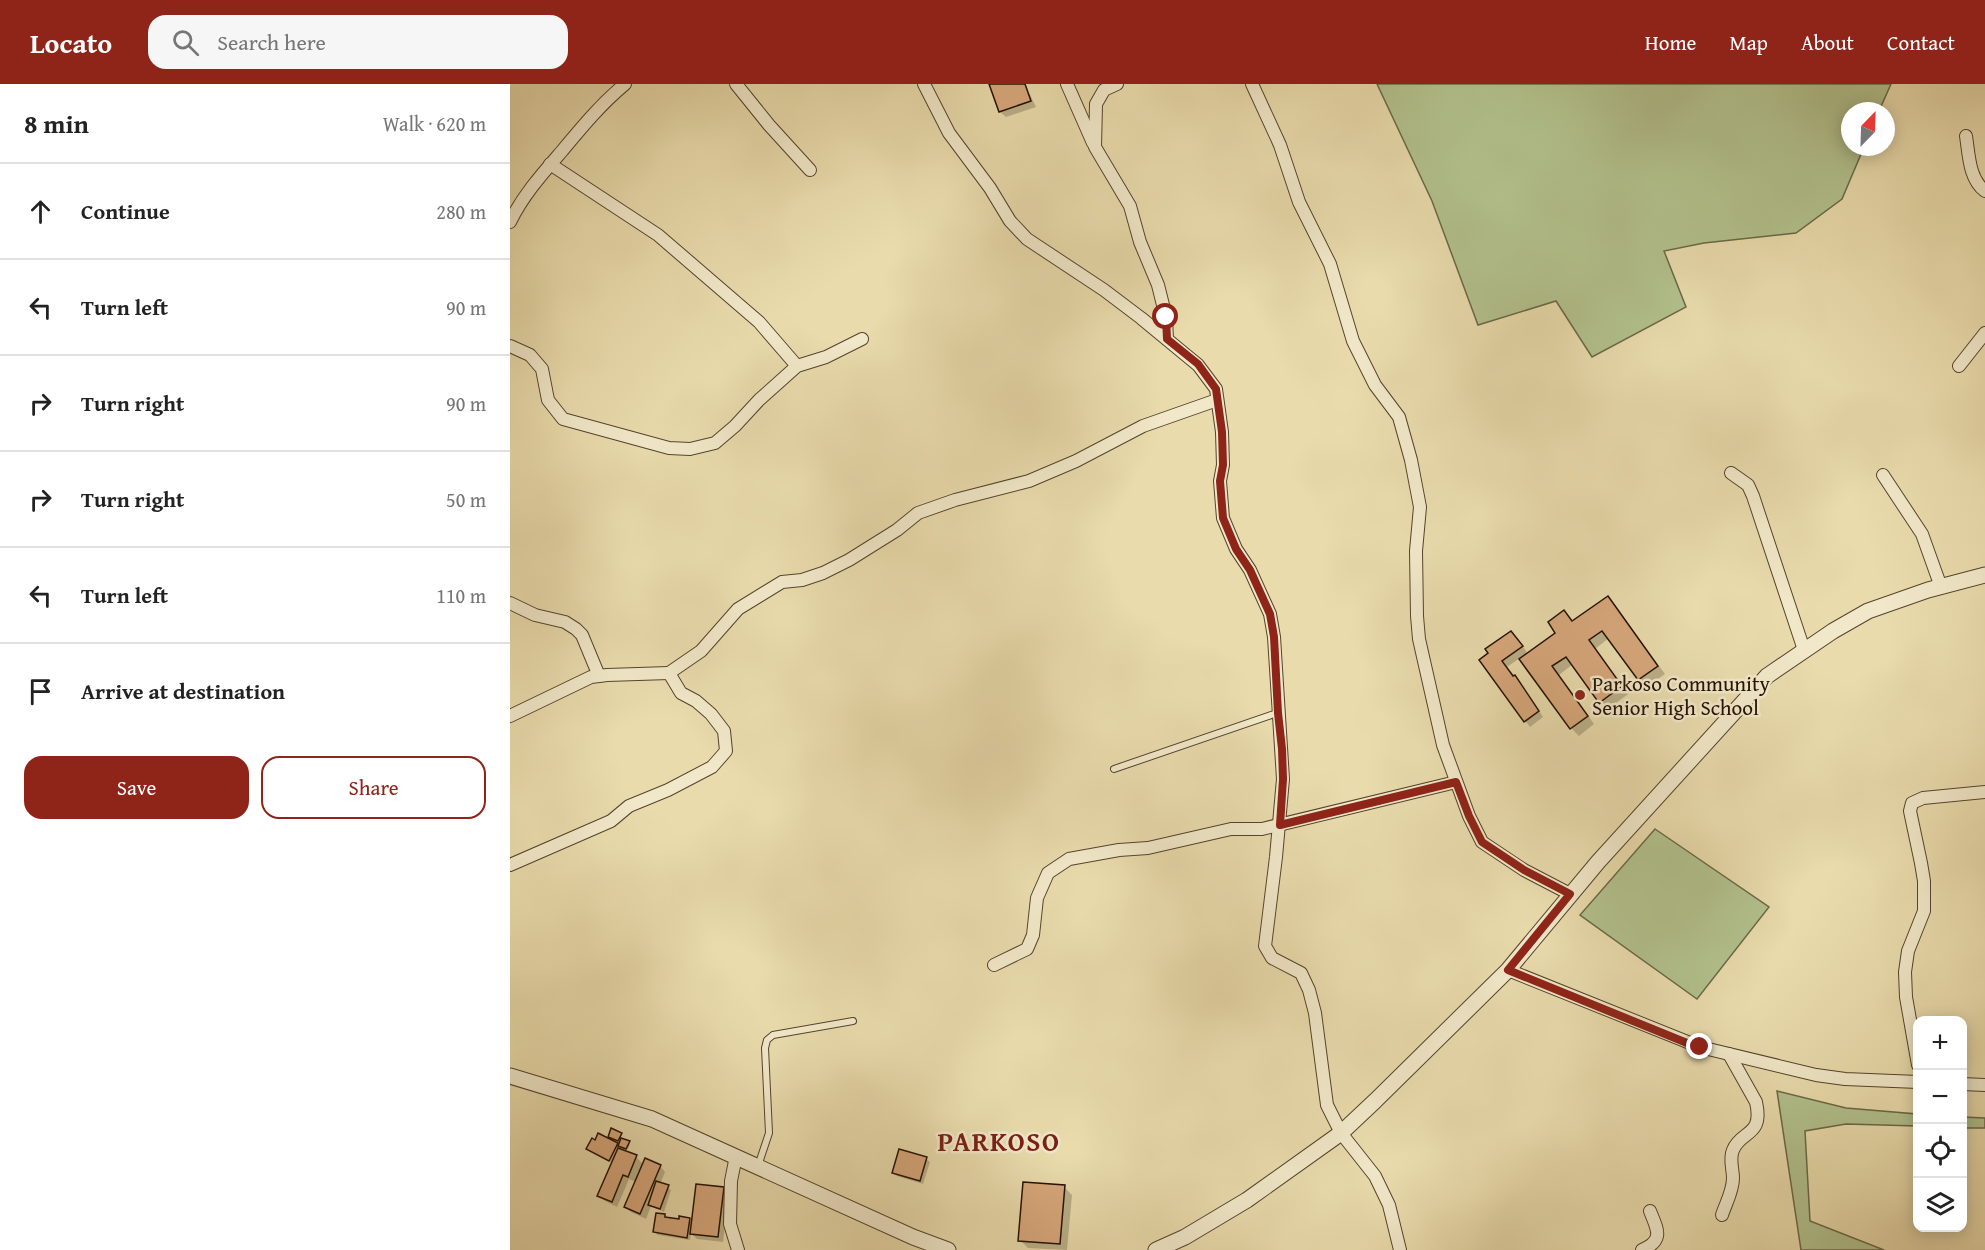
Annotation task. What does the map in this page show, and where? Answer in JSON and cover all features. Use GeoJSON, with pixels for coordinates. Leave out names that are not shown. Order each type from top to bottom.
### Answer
{"type":"FeatureCollection","features":[{"type":"Feature","properties":{"kind":"street"},"geometry":{"type":"LineString","coordinates":[[510,222],[519,203],[550,164],[602,103],[625,84]]}},
{"type":"Feature","properties":{"kind":"street"},"geometry":{"type":"LineString","coordinates":[[736,84],[810,170]]}},
{"type":"Feature","properties":{"kind":"street"},"geometry":{"type":"LineString","coordinates":[[924,84],[950,133],[990,188],[1010,221],[1027,239],[1104,290],[1167,339],[1198,364],[1216,389],[1222,432],[1223,465],[1220,481],[1223,518],[1236,549],[1250,570],[1270,614],[1274,637],[1283,769],[1280,825],[1265,946],[1272,958],[1301,973],[1309,990],[1315,1013],[1325,1101],[1341,1133],[1375,1176],[1389,1205],[1400,1250]]}},
{"type":"Feature","properties":{"kind":"street"},"geometry":{"type":"LineString","coordinates":[[1067,84],[1095,147],[1130,206],[1140,242],[1158,285],[1166,317],[1167,339]]}},
{"type":"Feature","properties":{"kind":"street"},"geometry":{"type":"LineString","coordinates":[[1095,147],[1096,104],[1104,90],[1117,84]]}},
{"type":"Feature","properties":{"kind":"street"},"geometry":{"type":"LineString","coordinates":[[1252,84],[1280,145],[1299,201],[1330,264],[1353,341],[1375,385],[1399,417],[1411,460],[1420,507],[1416,551],[1419,639],[1443,745],[1469,816],[1482,842],[1524,870],[1570,894]]}},
{"type":"Feature","properties":{"kind":"street"},"geometry":{"type":"LineString","coordinates":[[1966,136],[1974,179],[1985,191]]}},
{"type":"Feature","properties":{"kind":"street"},"geometry":{"type":"LineString","coordinates":[[550,164],[658,235],[759,322],[797,366]]}},
{"type":"Feature","properties":{"kind":"street"},"geometry":{"type":"LineString","coordinates":[[1959,366],[1985,333]]}},
{"type":"Feature","properties":{"kind":"street"},"geometry":{"type":"LineString","coordinates":[[510,346],[530,356],[542,369],[548,400],[563,419],[669,448],[690,449],[715,443],[797,366],[826,357],[862,339]]}},
{"type":"Feature","properties":{"kind":"street"},"geometry":{"type":"LineString","coordinates":[[510,716],[591,677],[669,673],[701,651],[738,609],[782,582],[812,576],[849,560],[897,530],[918,513],[955,500],[1029,481],[1076,461],[1143,426],[1217,400]]}},
{"type":"Feature","properties":{"kind":"street"},"geometry":{"type":"LineString","coordinates":[[1731,473],[1748,485],[1753,496],[1804,650]]}},
{"type":"Feature","properties":{"kind":"street"},"geometry":{"type":"LineString","coordinates":[[1883,475],[1922,534],[1941,587]]}},
{"type":"Feature","properties":{"kind":"street"},"geometry":{"type":"LineString","coordinates":[[1156,1250],[1185,1237],[1247,1200],[1341,1133],[1508,970],[1570,894],[1767,676],[1804,650],[1868,611],[1985,575]]}},
{"type":"Feature","properties":{"kind":"street"},"geometry":{"type":"LineString","coordinates":[[510,603],[535,615],[565,622],[576,629],[582,635],[599,676]]}},
{"type":"Feature","properties":{"kind":"street"},"geometry":{"type":"LineString","coordinates":[[510,865],[611,821],[629,806],[668,790],[711,767],[726,751],[724,731],[711,714],[696,701],[681,693],[669,673]]}},
{"type":"Feature","properties":{"kind":"street"},"geometry":{"type":"LineString","coordinates":[[994,965],[1027,949],[1034,935],[1037,898],[1044,881],[1048,873],[1069,859],[1119,850],[1148,848],[1231,829],[1262,829],[1456,782]]}},
{"type":"Feature","properties":{"kind":"street"},"geometry":{"type":"LineString","coordinates":[[1913,1040],[1906,997],[1905,972],[1908,951],[1924,911],[1924,881],[1910,818],[1911,806],[1916,800],[1923,798],[1985,792]]}},
{"type":"Feature","properties":{"kind":"street"},"geometry":{"type":"LineString","coordinates":[[1508,970],[1687,1043],[1816,1075],[1845,1079],[1913,1082]]}},
{"type":"Feature","properties":{"kind":"street"},"geometry":{"type":"LineString","coordinates":[[1722,1215],[1733,1181],[1731,1160],[1733,1149],[1755,1128],[1758,1115],[1756,1102],[1729,1054]]}},
{"type":"Feature","properties":{"kind":"street"},"geometry":{"type":"LineString","coordinates":[[510,1076],[652,1119],[913,1237],[948,1250]]}},
{"type":"Feature","properties":{"kind":"street"},"geometry":{"type":"LineString","coordinates":[[1967,1084],[1985,1085]]}},
{"type":"Feature","properties":{"kind":"street"},"geometry":{"type":"LineString","coordinates":[[736,1156],[731,1181],[730,1224],[738,1250]]}},
{"type":"Feature","properties":{"kind":"street"},"geometry":{"type":"LineString","coordinates":[[1642,1250],[1651,1246],[1657,1238],[1657,1229],[1650,1211]]}},
{"type":"Feature","properties":{"kind":"lane"},"geometry":{"type":"LineString","coordinates":[[1114,769],[1278,713]]}},
{"type":"Feature","properties":{"kind":"lane"},"geometry":{"type":"LineString","coordinates":[[758,1167],[769,1133],[765,1048],[767,1040],[773,1035],[853,1021]]}},
{"type":"Feature","properties":{"kind":"green space"},"geometry":{"type":"Polygon","coordinates":[[[1377,84],[1891,84],[1883,102],[1841,102],[1841,156],[1860,156],[1842,199],[1796,233],[1704,243],[1664,251],[1686,307],[1592,357],[1556,301],[1478,325],[1432,201],[1377,84]]]}},
{"type":"Feature","properties":{"kind":"green space"},"geometry":{"type":"Polygon","coordinates":[[[1655,829],[1769,907],[1697,999],[1580,915],[1655,829]]]}},
{"type":"Feature","properties":{"kind":"green space"},"geometry":{"type":"Polygon","coordinates":[[[1777,1091],[1846,1108],[1913,1114],[1913,1126],[1846,1124],[1805,1131],[1810,1221],[1884,1250],[1801,1250],[1777,1091]]]}},
{"type":"Feature","properties":{"kind":"green space"},"geometry":{"type":"Polygon","coordinates":[[[1967,1117],[1985,1118],[1985,1128],[1967,1128],[1967,1117]]]}},
{"type":"Feature","properties":{"kind":"building"},"geometry":{"type":"Polygon","coordinates":[[[989,84],[1025,84],[1031,101],[999,112],[989,84]]]}},
{"type":"Feature","properties":{"kind":"building"},"geometry":{"type":"Polygon","coordinates":[[[1608,596],[1658,666],[1638,680],[1602,631],[1589,640],[1622,686],[1599,703],[1566,657],[1552,666],[1588,716],[1570,729],[1519,659],[1555,633],[1548,622],[1564,610],[1572,621],[1608,596]]]}},
{"type":"Feature","properties":{"kind":"building"},"geometry":{"type":"Polygon","coordinates":[[[1511,631],[1523,646],[1502,661],[1513,676],[1515,675],[1539,711],[1524,722],[1479,660],[1488,653],[1485,649],[1511,631]]]}},
{"type":"Feature","properties":{"kind":"building"},"geometry":{"type":"Polygon","coordinates":[[[611,1128],[622,1133],[618,1141],[608,1137],[611,1128]]]}},
{"type":"Feature","properties":{"kind":"building"},"geometry":{"type":"Polygon","coordinates":[[[598,1133],[618,1143],[609,1161],[586,1149],[598,1133]]]}},
{"type":"Feature","properties":{"kind":"building"},"geometry":{"type":"Polygon","coordinates":[[[621,1138],[630,1141],[626,1149],[618,1146],[621,1138]]]}},
{"type":"Feature","properties":{"kind":"building"},"geometry":{"type":"Polygon","coordinates":[[[618,1148],[637,1155],[628,1177],[623,1175],[612,1202],[597,1196],[618,1148]]]}},
{"type":"Feature","properties":{"kind":"building"},"geometry":{"type":"Polygon","coordinates":[[[899,1149],[927,1157],[920,1181],[892,1173],[899,1149]]]}},
{"type":"Feature","properties":{"kind":"building"},"geometry":{"type":"Polygon","coordinates":[[[645,1158],[661,1165],[640,1214],[624,1207],[645,1158]]]}},
{"type":"Feature","properties":{"kind":"building"},"geometry":{"type":"Polygon","coordinates":[[[656,1181],[669,1185],[660,1209],[648,1205],[656,1181]]]}},
{"type":"Feature","properties":{"kind":"building"},"geometry":{"type":"Polygon","coordinates":[[[1023,1182],[1065,1185],[1060,1244],[1018,1241],[1023,1182]]]}},
{"type":"Feature","properties":{"kind":"building"},"geometry":{"type":"Polygon","coordinates":[[[696,1184],[724,1187],[718,1237],[690,1234],[696,1184]]]}},
{"type":"Feature","properties":{"kind":"building"},"geometry":{"type":"Polygon","coordinates":[[[656,1213],[665,1214],[665,1217],[690,1218],[687,1238],[653,1232],[656,1213]]]}},
{"type":"Feature","properties":{"kind":"place","name":"Parkoso Community Senior High School"},"geometry":{"type":"Point","coordinates":[1580,695]}},
{"type":"Feature","properties":{"kind":"district","name":"PARKOSO"},"geometry":{"type":"Point","coordinates":[999,1141]}},
{"type":"Feature","properties":{"kind":"route"},"geometry":{"type":"LineString","coordinates":[[1166,317],[1167,339],[1198,364],[1216,389],[1222,432],[1223,465],[1220,481],[1223,518],[1236,549],[1250,570],[1270,614],[1274,637],[1282,749],[1280,825],[1456,782],[1482,842],[1524,870],[1570,894],[1508,970],[1700,1047]]}}]}
